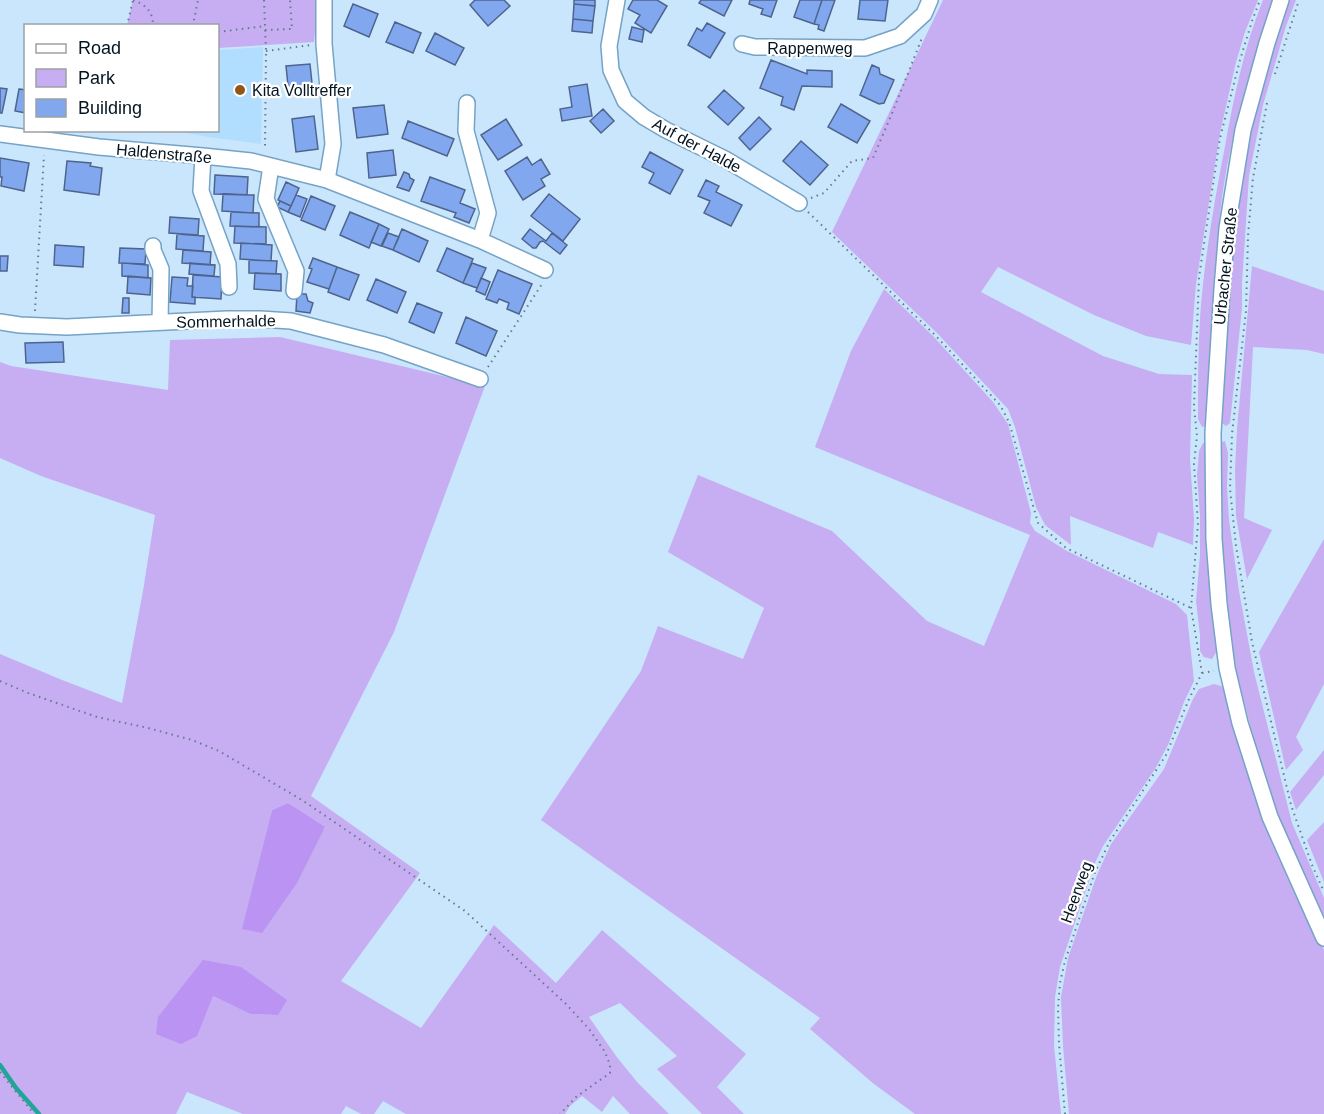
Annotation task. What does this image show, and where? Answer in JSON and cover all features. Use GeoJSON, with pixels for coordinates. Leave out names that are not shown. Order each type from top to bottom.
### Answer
{"type":"FeatureCollection","features":[{"type":"Feature","properties":{"kind":"street"},"geometry":{"type":"LineString","coordinates":[[324,0],[324,44],[333,144],[327,180]]}},
{"type":"Feature","properties":{"kind":"street","name":"Auf der Halde"},"geometry":{"type":"LineString","coordinates":[[617,0],[609,46],[611,70],[626,101],[644,117],[666,130],[725,159],[799,203]]}},
{"type":"Feature","properties":{"kind":"street","name":"Urbacher Straße"},"geometry":{"type":"LineString","coordinates":[[1281,0],[1243,130],[1227,228],[1221,289],[1213,433],[1214,539],[1227,668],[1240,723],[1270,817],[1324,938]]}},
{"type":"Feature","properties":{"kind":"street","name":"Rappenweg"},"geometry":{"type":"LineString","coordinates":[[742,44],[755,47],[866,48],[900,36],[927,7]]}},
{"type":"Feature","properties":{"kind":"street"},"geometry":{"type":"LineString","coordinates":[[467,104],[465,131],[488,213],[480,240]]}},
{"type":"Feature","properties":{"kind":"street","name":"Haldenstraße"},"geometry":{"type":"LineString","coordinates":[[0,134],[268,165],[327,180],[480,240],[543,277]]}},
{"type":"Feature","properties":{"kind":"street","name":"Sommerhalde"},"geometry":{"type":"LineString","coordinates":[[203,156],[201,191],[228,264],[229,287]]}},
{"type":"Feature","properties":{"kind":"street"},"geometry":{"type":"LineString","coordinates":[[268,165],[266,199],[296,271],[294,291]]}},
{"type":"Feature","properties":{"kind":"street"},"geometry":{"type":"LineString","coordinates":[[153,246],[161,269],[160,322]]}},
{"type":"Feature","properties":{"kind":"street","name":"Sommerhalde"},"geometry":{"type":"LineString","coordinates":[[0,322],[67,327],[260,319],[291,321],[384,345],[480,379]]}},
{"type":"Feature","properties":{"kind":"path"},"geometry":{"type":"LineString","coordinates":[[127,24],[133,0],[149,9],[153,24]]}},
{"type":"Feature","properties":{"kind":"path"},"geometry":{"type":"LineString","coordinates":[[195,24],[198,0]]}},
{"type":"Feature","properties":{"kind":"path"},"geometry":{"type":"LineString","coordinates":[[264,0],[268,165]]}},
{"type":"Feature","properties":{"kind":"path"},"geometry":{"type":"LineString","coordinates":[[265,30],[292,29],[290,0]]}},
{"type":"Feature","properties":{"kind":"path","name":"Heerweg"},"geometry":{"type":"LineString","coordinates":[[1065,1114],[1058,1008],[1065,961],[1095,872],[1110,841],[1166,755],[1202,674],[1191,608],[1197,524],[1194,464],[1197,436],[1194,407],[1198,278],[1220,138],[1251,21],[1260,0]]}},
{"type":"Feature","properties":{"kind":"path"},"geometry":{"type":"LineString","coordinates":[[1272,82],[1299,0]]}},
{"type":"Feature","properties":{"kind":"path"},"geometry":{"type":"LineString","coordinates":[[824,193],[852,161],[873,158],[922,35],[927,7]]}},
{"type":"Feature","properties":{"kind":"path"},"geometry":{"type":"LineString","coordinates":[[219,32],[265,26]]}},
{"type":"Feature","properties":{"kind":"path"},"geometry":{"type":"LineString","coordinates":[[266,51],[324,44]]}},
{"type":"Feature","properties":{"kind":"path"},"geometry":{"type":"LineString","coordinates":[[1267,103],[1253,178],[1248,236],[1246,311],[1232,434],[1230,489],[1236,546],[1252,642],[1291,805],[1324,892]]}},
{"type":"Feature","properties":{"kind":"path"},"geometry":{"type":"LineString","coordinates":[[35,309],[45,140]]}},
{"type":"Feature","properties":{"kind":"path"},"geometry":{"type":"LineString","coordinates":[[799,203],[935,335],[1000,405],[1009,422],[1038,523],[1066,548],[1191,608]]}},
{"type":"Feature","properties":{"kind":"path"},"geometry":{"type":"LineString","coordinates":[[480,379],[543,277]]}},
{"type":"Feature","properties":{"kind":"path"},"geometry":{"type":"LineString","coordinates":[[0,681],[97,717],[192,740],[219,751],[302,800],[465,911],[566,1004],[590,1029],[605,1052],[610,1065],[610,1073],[576,1097],[560,1114]]}},
{"type":"Feature","properties":{"kind":"path"},"geometry":{"type":"LineString","coordinates":[[0,1072],[34,1114]]}},
{"type":"Feature","properties":{"kind":"shaded area","name":"Kita Volltreffer"},"geometry":{"type":"Polygon","coordinates":[[[263,47],[261,144],[182,132],[219,132],[219,50],[263,47]]]}},
{"type":"Feature","properties":{"kind":"shaded area"},"geometry":{"type":"Polygon","coordinates":[[[288,803],[325,827],[297,883],[262,933],[242,929],[272,810],[288,803]]]}},
{"type":"Feature","properties":{"kind":"shaded area"},"geometry":{"type":"Polygon","coordinates":[[[203,960],[241,967],[287,1000],[278,1015],[250,1014],[213,996],[197,1036],[181,1044],[156,1034],[158,1017],[203,960]]]}},
{"type":"Feature","properties":{"kind":"green space"},"geometry":{"type":"Polygon","coordinates":[[[133,0],[318,0],[314,42],[219,48],[219,24],[127,24],[133,0]]]}},
{"type":"Feature","properties":{"kind":"green space"},"geometry":{"type":"Polygon","coordinates":[[[943,0],[1258,0],[1236,62],[1220,133],[1196,284],[1191,345],[1146,336],[1094,315],[998,267],[981,292],[1103,356],[1159,374],[1192,375],[1190,459],[1194,519],[1193,545],[1158,532],[1153,548],[1070,516],[1071,545],[1045,525],[1036,507],[1008,409],[937,333],[832,232],[943,0]]]}},
{"type":"Feature","properties":{"kind":"green space"},"geometry":{"type":"Polygon","coordinates":[[[1263,0],[1273,0],[1244,94],[1223,190],[1214,278],[1207,426],[1202,427],[1198,419],[1198,356],[1207,254],[1236,90],[1250,36],[1263,0]]]}},
{"type":"Feature","properties":{"kind":"green space"},"geometry":{"type":"Polygon","coordinates":[[[1289,0],[1296,0],[1263,105],[1249,176],[1242,308],[1230,423],[1226,426],[1222,423],[1232,245],[1248,138],[1274,42],[1289,0]]]}},
{"type":"Feature","properties":{"kind":"green space"},"geometry":{"type":"Polygon","coordinates":[[[1252,266],[1324,291],[1324,354],[1307,350],[1253,347],[1244,518],[1272,530],[1247,579],[1236,516],[1235,470],[1252,266]]]}},
{"type":"Feature","properties":{"kind":"green space"},"geometry":{"type":"Polygon","coordinates":[[[884,289],[933,336],[993,402],[1008,424],[1031,513],[1030,523],[1035,531],[1067,551],[1176,604],[1187,615],[1194,681],[1168,745],[1155,769],[1103,846],[1095,863],[1060,967],[1055,997],[1054,1046],[1061,1114],[915,1114],[874,1084],[810,1029],[820,1018],[541,820],[641,671],[658,626],[743,659],[764,608],[668,552],[698,475],[832,531],[927,621],[984,646],[1030,535],[815,447],[851,351],[884,289]]]}},
{"type":"Feature","properties":{"kind":"green space"},"geometry":{"type":"Polygon","coordinates":[[[280,337],[485,386],[394,632],[311,796],[420,873],[341,981],[421,1028],[494,925],[556,983],[602,930],[746,1054],[717,1087],[744,1114],[702,1114],[657,1069],[677,1056],[620,1003],[589,1017],[637,1082],[669,1114],[630,1114],[613,1096],[602,1112],[582,1096],[570,1106],[565,1114],[406,1114],[383,1101],[374,1114],[361,1114],[346,1106],[341,1114],[243,1114],[187,1092],[176,1114],[0,1114],[0,654],[122,703],[155,515],[41,476],[0,458],[0,362],[11,366],[168,390],[170,340],[280,337]],[[288,803],[272,810],[243,929],[325,828],[288,803]],[[213,996],[250,1014],[278,1015],[213,996]]]}},
{"type":"Feature","properties":{"kind":"green space"},"geometry":{"type":"Polygon","coordinates":[[[1225,441],[1228,453],[1229,520],[1254,672],[1292,823],[1324,898],[1324,918],[1280,821],[1258,755],[1236,671],[1226,603],[1220,531],[1222,442],[1225,441]]]}},
{"type":"Feature","properties":{"kind":"green space"},"geometry":{"type":"Polygon","coordinates":[[[1203,443],[1207,444],[1206,515],[1209,577],[1217,651],[1212,659],[1204,657],[1200,651],[1196,601],[1200,555],[1197,475],[1199,451],[1203,443]]]}},
{"type":"Feature","properties":{"kind":"green space"},"geometry":{"type":"Polygon","coordinates":[[[1324,539],[1324,684],[1296,737],[1303,750],[1286,770],[1259,652],[1324,539]]]}},
{"type":"Feature","properties":{"kind":"green space"},"geometry":{"type":"Polygon","coordinates":[[[1214,684],[1226,691],[1262,818],[1324,950],[1324,1114],[1069,1114],[1061,997],[1068,958],[1097,875],[1111,844],[1164,769],[1199,689],[1214,684]]]}},
{"type":"Feature","properties":{"kind":"green space"},"geometry":{"type":"Polygon","coordinates":[[[1324,750],[1324,775],[1296,810],[1290,792],[1324,750]]]}},
{"type":"Feature","properties":{"kind":"green space"},"geometry":{"type":"Polygon","coordinates":[[[1324,822],[1324,882],[1307,840],[1324,822]]]}},
{"type":"Feature","properties":{"kind":"building"},"geometry":{"type":"Polygon","coordinates":[[[475,0],[504,0],[510,6],[488,26],[470,5],[475,0]]]}},
{"type":"Feature","properties":{"kind":"building"},"geometry":{"type":"Polygon","coordinates":[[[574,0],[595,0],[595,6],[574,4],[574,0]]]}},
{"type":"Feature","properties":{"kind":"building"},"geometry":{"type":"Polygon","coordinates":[[[633,0],[657,0],[667,6],[651,33],[635,23],[640,15],[628,9],[633,0]]]}},
{"type":"Feature","properties":{"kind":"building"},"geometry":{"type":"Polygon","coordinates":[[[701,0],[732,0],[724,16],[699,3],[701,0]]]}},
{"type":"Feature","properties":{"kind":"building"},"geometry":{"type":"Polygon","coordinates":[[[750,0],[777,0],[771,17],[761,14],[763,9],[749,4],[750,0]]]}},
{"type":"Feature","properties":{"kind":"building"},"geometry":{"type":"Polygon","coordinates":[[[800,0],[822,0],[814,24],[794,17],[800,0]]]}},
{"type":"Feature","properties":{"kind":"building"},"geometry":{"type":"Polygon","coordinates":[[[822,0],[835,0],[824,31],[818,29],[819,25],[814,24],[822,0]]]}},
{"type":"Feature","properties":{"kind":"building"},"geometry":{"type":"Polygon","coordinates":[[[860,0],[888,0],[885,21],[858,19],[860,0]]]}},
{"type":"Feature","properties":{"kind":"building"},"geometry":{"type":"Polygon","coordinates":[[[353,4],[378,14],[369,37],[344,26],[353,4]]]}},
{"type":"Feature","properties":{"kind":"building"},"geometry":{"type":"Polygon","coordinates":[[[574,4],[595,6],[593,21],[573,19],[574,4]]]}},
{"type":"Feature","properties":{"kind":"building"},"geometry":{"type":"Polygon","coordinates":[[[573,19],[593,21],[592,33],[572,31],[573,19]]]}},
{"type":"Feature","properties":{"kind":"building"},"geometry":{"type":"Polygon","coordinates":[[[395,22],[421,33],[413,53],[386,42],[395,22]]]}},
{"type":"Feature","properties":{"kind":"building"},"geometry":{"type":"Polygon","coordinates":[[[707,23],[725,33],[710,58],[688,45],[697,28],[702,31],[707,23]]]}},
{"type":"Feature","properties":{"kind":"building"},"geometry":{"type":"Polygon","coordinates":[[[632,27],[644,30],[642,42],[629,39],[632,27]]]}},
{"type":"Feature","properties":{"kind":"building"},"geometry":{"type":"Polygon","coordinates":[[[435,33],[464,48],[455,65],[426,51],[435,33]]]}},
{"type":"Feature","properties":{"kind":"building"},"geometry":{"type":"Polygon","coordinates":[[[771,60],[807,74],[807,70],[832,71],[832,87],[802,86],[794,110],[781,105],[783,97],[760,88],[771,60]]]}},
{"type":"Feature","properties":{"kind":"building"},"geometry":{"type":"Polygon","coordinates":[[[310,64],[313,93],[289,95],[286,66],[310,64]]]}},
{"type":"Feature","properties":{"kind":"building"},"geometry":{"type":"Polygon","coordinates":[[[872,65],[879,68],[880,74],[894,80],[884,103],[879,104],[860,95],[872,65]]]}},
{"type":"Feature","properties":{"kind":"building"},"geometry":{"type":"Polygon","coordinates":[[[587,84],[592,116],[562,121],[560,109],[572,107],[569,87],[587,84]]]}},
{"type":"Feature","properties":{"kind":"building"},"geometry":{"type":"Polygon","coordinates":[[[0,88],[7,89],[2,113],[0,113],[0,88]]]}},
{"type":"Feature","properties":{"kind":"building"},"geometry":{"type":"Polygon","coordinates":[[[19,89],[24,90],[24,113],[15,111],[19,89]]]}},
{"type":"Feature","properties":{"kind":"building"},"geometry":{"type":"Polygon","coordinates":[[[724,90],[744,108],[728,125],[708,107],[724,90]]]}},
{"type":"Feature","properties":{"kind":"building"},"geometry":{"type":"Polygon","coordinates":[[[841,104],[870,121],[857,143],[828,127],[841,104]]]}},
{"type":"Feature","properties":{"kind":"building"},"geometry":{"type":"Polygon","coordinates":[[[384,105],[388,134],[357,138],[353,108],[384,105]]]}},
{"type":"Feature","properties":{"kind":"building"},"geometry":{"type":"Polygon","coordinates":[[[603,109],[614,121],[601,133],[590,121],[603,109]]]}},
{"type":"Feature","properties":{"kind":"building"},"geometry":{"type":"Polygon","coordinates":[[[314,116],[318,149],[296,152],[292,119],[314,116]]]}},
{"type":"Feature","properties":{"kind":"building"},"geometry":{"type":"Polygon","coordinates":[[[759,117],[771,129],[750,150],[739,138],[759,117]]]}},
{"type":"Feature","properties":{"kind":"building"},"geometry":{"type":"Polygon","coordinates":[[[506,119],[522,145],[498,160],[481,135],[506,119]]]}},
{"type":"Feature","properties":{"kind":"building"},"geometry":{"type":"Polygon","coordinates":[[[408,121],[454,139],[447,156],[402,138],[408,121]]]}},
{"type":"Feature","properties":{"kind":"building"},"geometry":{"type":"Polygon","coordinates":[[[801,141],[828,165],[810,185],[783,161],[801,141]]]}},
{"type":"Feature","properties":{"kind":"building"},"geometry":{"type":"Polygon","coordinates":[[[393,150],[396,175],[369,178],[367,153],[393,150]]]}},
{"type":"Feature","properties":{"kind":"building"},"geometry":{"type":"Polygon","coordinates":[[[650,152],[683,170],[670,194],[649,183],[654,173],[642,167],[650,152]]]}},
{"type":"Feature","properties":{"kind":"building"},"geometry":{"type":"Polygon","coordinates":[[[527,157],[532,165],[541,159],[550,174],[541,179],[545,186],[523,200],[505,171],[527,157]]]}},
{"type":"Feature","properties":{"kind":"building"},"geometry":{"type":"Polygon","coordinates":[[[0,158],[29,163],[24,191],[1,186],[0,158]]]}},
{"type":"Feature","properties":{"kind":"building"},"geometry":{"type":"Polygon","coordinates":[[[67,161],[91,163],[90,166],[102,168],[99,195],[64,190],[67,161]]]}},
{"type":"Feature","properties":{"kind":"building"},"geometry":{"type":"Polygon","coordinates":[[[404,172],[414,180],[409,191],[397,187],[404,172]]]}},
{"type":"Feature","properties":{"kind":"building"},"geometry":{"type":"Polygon","coordinates":[[[215,175],[248,177],[247,195],[214,194],[215,175]]]}},
{"type":"Feature","properties":{"kind":"building"},"geometry":{"type":"Polygon","coordinates":[[[430,177],[465,190],[460,203],[475,209],[469,223],[454,217],[456,213],[421,201],[430,177]]]}},
{"type":"Feature","properties":{"kind":"building"},"geometry":{"type":"Polygon","coordinates":[[[706,180],[719,186],[716,192],[742,205],[731,226],[704,213],[710,201],[698,196],[706,180]]]}},
{"type":"Feature","properties":{"kind":"building"},"geometry":{"type":"Polygon","coordinates":[[[286,182],[299,188],[291,206],[278,200],[286,182]]]}},
{"type":"Feature","properties":{"kind":"building"},"geometry":{"type":"Polygon","coordinates":[[[223,194],[254,195],[253,213],[222,211],[223,194]]]}},
{"type":"Feature","properties":{"kind":"building"},"geometry":{"type":"Polygon","coordinates":[[[549,194],[580,219],[563,241],[531,216],[549,194]]]}},
{"type":"Feature","properties":{"kind":"building"},"geometry":{"type":"Polygon","coordinates":[[[296,195],[307,199],[300,217],[288,212],[296,195]]]}},
{"type":"Feature","properties":{"kind":"building"},"geometry":{"type":"Polygon","coordinates":[[[311,196],[335,206],[325,230],[301,220],[311,196]]]}},
{"type":"Feature","properties":{"kind":"building"},"geometry":{"type":"Polygon","coordinates":[[[280,201],[291,206],[288,212],[277,207],[280,201]]]}},
{"type":"Feature","properties":{"kind":"building"},"geometry":{"type":"Polygon","coordinates":[[[231,212],[259,213],[259,227],[230,226],[231,212]]]}},
{"type":"Feature","properties":{"kind":"building"},"geometry":{"type":"Polygon","coordinates":[[[350,212],[379,224],[369,248],[340,235],[350,212]]]}},
{"type":"Feature","properties":{"kind":"building"},"geometry":{"type":"Polygon","coordinates":[[[170,217],[199,219],[198,235],[169,233],[170,217]]]}},
{"type":"Feature","properties":{"kind":"building"},"geometry":{"type":"Polygon","coordinates":[[[379,224],[389,229],[381,246],[371,242],[379,224]]]}},
{"type":"Feature","properties":{"kind":"building"},"geometry":{"type":"Polygon","coordinates":[[[235,226],[266,227],[266,244],[234,243],[235,226]]]}},
{"type":"Feature","properties":{"kind":"building"},"geometry":{"type":"Polygon","coordinates":[[[402,229],[428,241],[419,262],[393,250],[402,229]]]}},
{"type":"Feature","properties":{"kind":"building"},"geometry":{"type":"Polygon","coordinates":[[[530,229],[546,241],[552,233],[567,245],[560,254],[543,241],[533,248],[522,239],[530,229]]]}},
{"type":"Feature","properties":{"kind":"building"},"geometry":{"type":"Polygon","coordinates":[[[388,233],[399,237],[393,250],[382,246],[388,233]]]}},
{"type":"Feature","properties":{"kind":"building"},"geometry":{"type":"Polygon","coordinates":[[[177,234],[204,236],[203,251],[176,249],[177,234]]]}},
{"type":"Feature","properties":{"kind":"building"},"geometry":{"type":"Polygon","coordinates":[[[241,243],[272,245],[271,261],[240,259],[241,243]]]}},
{"type":"Feature","properties":{"kind":"building"},"geometry":{"type":"Polygon","coordinates":[[[55,245],[84,247],[83,267],[54,265],[55,245]]]}},
{"type":"Feature","properties":{"kind":"building"},"geometry":{"type":"Polygon","coordinates":[[[120,248],[146,249],[145,264],[119,263],[120,248]]]}},
{"type":"Feature","properties":{"kind":"building"},"geometry":{"type":"Polygon","coordinates":[[[447,248],[473,259],[463,283],[437,271],[447,248]]]}},
{"type":"Feature","properties":{"kind":"building"},"geometry":{"type":"Polygon","coordinates":[[[183,250],[211,252],[210,265],[182,263],[183,250]]]}},
{"type":"Feature","properties":{"kind":"building"},"geometry":{"type":"Polygon","coordinates":[[[0,256],[8,256],[7,271],[0,271],[0,256]]]}},
{"type":"Feature","properties":{"kind":"building"},"geometry":{"type":"Polygon","coordinates":[[[313,258],[337,267],[329,289],[307,282],[313,258]]]}},
{"type":"Feature","properties":{"kind":"building"},"geometry":{"type":"Polygon","coordinates":[[[249,260],[277,261],[276,274],[249,273],[249,260]]]}},
{"type":"Feature","properties":{"kind":"building"},"geometry":{"type":"Polygon","coordinates":[[[122,263],[148,265],[148,278],[122,276],[122,263]]]}},
{"type":"Feature","properties":{"kind":"building"},"geometry":{"type":"Polygon","coordinates":[[[190,263],[215,265],[214,276],[189,274],[190,263]]]}},
{"type":"Feature","properties":{"kind":"building"},"geometry":{"type":"Polygon","coordinates":[[[472,263],[486,268],[477,288],[463,283],[472,263]]]}},
{"type":"Feature","properties":{"kind":"building"},"geometry":{"type":"Polygon","coordinates":[[[337,267],[359,275],[349,300],[328,292],[337,267]]]}},
{"type":"Feature","properties":{"kind":"building"},"geometry":{"type":"Polygon","coordinates":[[[498,270],[532,284],[519,314],[507,309],[509,303],[499,299],[497,303],[486,299],[498,270]]]}},
{"type":"Feature","properties":{"kind":"building"},"geometry":{"type":"Polygon","coordinates":[[[255,273],[281,274],[281,291],[254,289],[255,273]]]}},
{"type":"Feature","properties":{"kind":"building"},"geometry":{"type":"Polygon","coordinates":[[[193,275],[222,277],[221,299],[192,297],[193,275]]]}},
{"type":"Feature","properties":{"kind":"building"},"geometry":{"type":"Polygon","coordinates":[[[128,276],[151,278],[150,295],[127,293],[128,276]]]}},
{"type":"Feature","properties":{"kind":"building"},"geometry":{"type":"Polygon","coordinates":[[[172,277],[188,278],[187,286],[193,286],[192,297],[195,297],[195,304],[170,302],[172,277]]]}},
{"type":"Feature","properties":{"kind":"building"},"geometry":{"type":"Polygon","coordinates":[[[481,278],[490,282],[485,295],[476,291],[481,278]]]}},
{"type":"Feature","properties":{"kind":"building"},"geometry":{"type":"Polygon","coordinates":[[[376,279],[406,292],[397,313],[367,300],[376,279]]]}},
{"type":"Feature","properties":{"kind":"building"},"geometry":{"type":"Polygon","coordinates":[[[297,294],[306,294],[308,301],[313,303],[310,313],[296,311],[297,294]]]}},
{"type":"Feature","properties":{"kind":"building"},"geometry":{"type":"Polygon","coordinates":[[[123,298],[129,298],[129,313],[122,313],[123,298]]]}},
{"type":"Feature","properties":{"kind":"building"},"geometry":{"type":"Polygon","coordinates":[[[417,303],[442,313],[434,333],[409,322],[417,303]]]}},
{"type":"Feature","properties":{"kind":"building"},"geometry":{"type":"Polygon","coordinates":[[[466,317],[497,331],[486,356],[456,343],[466,317]]]}},
{"type":"Feature","properties":{"kind":"building"},"geometry":{"type":"Polygon","coordinates":[[[63,342],[64,362],[26,363],[25,343],[63,342]]]}},
{"type":"Feature","properties":{"kind":"waterway"},"geometry":{"type":"LineString","coordinates":[[0,1065],[16,1088],[39,1114]]}},
{"type":"Feature","properties":{"kind":"place","name":"Kita Volltreffer"},"geometry":{"type":"Point","coordinates":[240,90]}}]}
